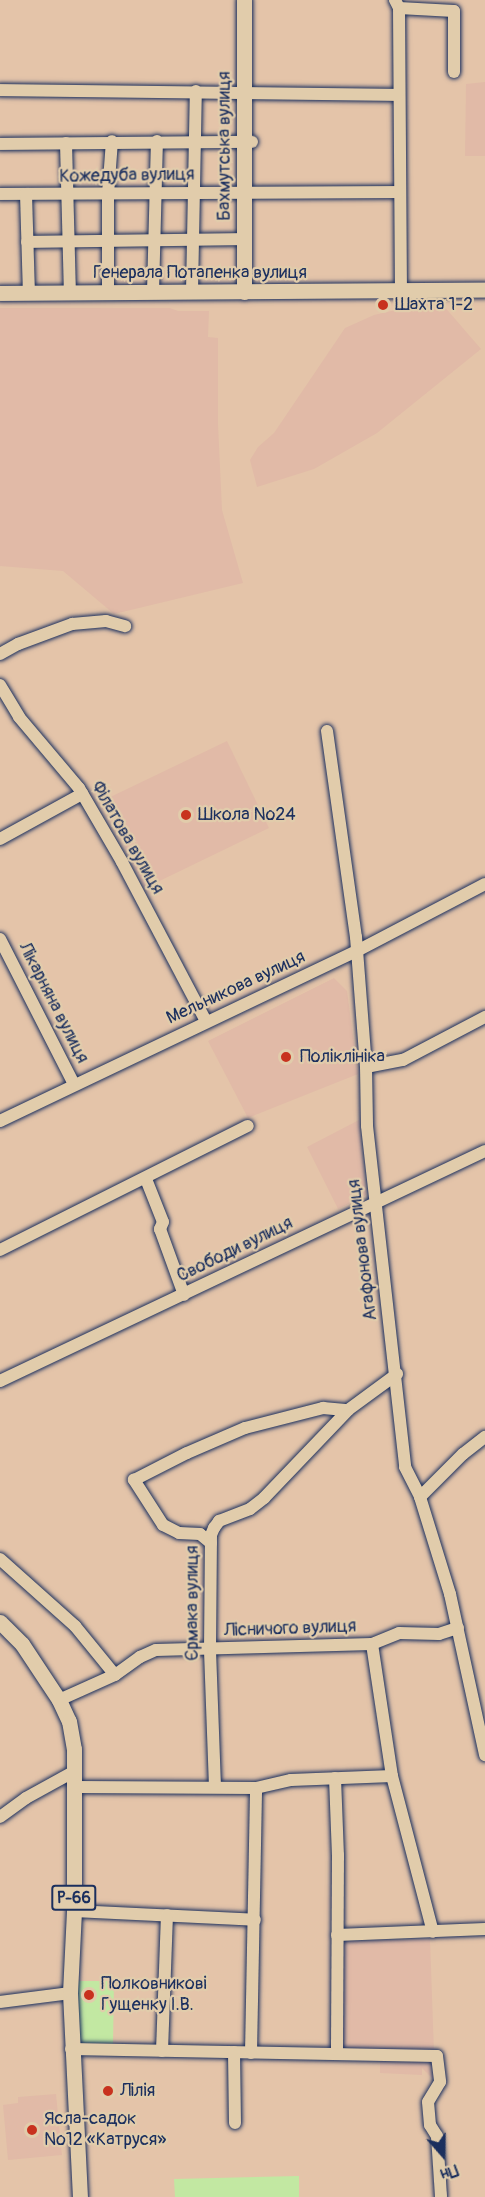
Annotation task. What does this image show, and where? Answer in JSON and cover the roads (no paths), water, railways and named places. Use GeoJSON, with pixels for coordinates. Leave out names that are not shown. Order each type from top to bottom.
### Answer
{"type":"FeatureCollection","features":[{"type":"Feature","properties":{"kind":"main road","name":"Бахмутська вулиця"},"geometry":{"type":"LineString","coordinates":[[244,0],[244,91],[248,142],[243,193],[244,292]]}},
{"type":"Feature","properties":{"kind":"main road","name":"Генерала Потапенка вулиця"},"geometry":{"type":"LineString","coordinates":[[0,293],[485,290]]}},
{"type":"Feature","properties":{"kind":"main road","name":"Р-66"},"geometry":{"type":"LineString","coordinates":[[0,1622],[22,1644],[59,1700],[69,1721],[76,1787],[70,1993],[71,2049],[80,2197]]}},
{"type":"Feature","properties":{"kind":"street"},"geometry":{"type":"LineString","coordinates":[[400,291],[397,4],[454,11],[454,72]]}},
{"type":"Feature","properties":{"kind":"street"},"geometry":{"type":"LineString","coordinates":[[0,90],[244,91],[398,95]]}},
{"type":"Feature","properties":{"kind":"street"},"geometry":{"type":"LineString","coordinates":[[192,292],[195,91]]}},
{"type":"Feature","properties":{"kind":"street"},"geometry":{"type":"LineString","coordinates":[[108,293],[107,242],[111,141]]}},
{"type":"Feature","properties":{"kind":"street","name":"Кожедуба вулиця"},"geometry":{"type":"LineString","coordinates":[[0,144],[111,141],[248,142]]}},
{"type":"Feature","properties":{"kind":"street"},"geometry":{"type":"LineString","coordinates":[[153,292],[157,141]]}},
{"type":"Feature","properties":{"kind":"street"},"geometry":{"type":"LineString","coordinates":[[66,143],[70,293]]}},
{"type":"Feature","properties":{"kind":"street","name":"Кожедуба вулиця"},"geometry":{"type":"LineString","coordinates":[[0,194],[399,192]]}},
{"type":"Feature","properties":{"kind":"street"},"geometry":{"type":"LineString","coordinates":[[26,194],[29,293]]}},
{"type":"Feature","properties":{"kind":"street"},"geometry":{"type":"LineString","coordinates":[[27,242],[244,239]]}},
{"type":"Feature","properties":{"kind":"street"},"geometry":{"type":"LineString","coordinates":[[0,654],[18,644],[72,624],[106,621],[125,626]]}},
{"type":"Feature","properties":{"kind":"street","name":"Філатова вулиця"},"geometry":{"type":"LineString","coordinates":[[0,686],[19,717],[82,794],[122,862],[206,1021]]}},
{"type":"Feature","properties":{"kind":"street","name":"Агафонова вулиця"},"geometry":{"type":"LineString","coordinates":[[327,731],[356,937],[366,1067],[367,1126],[397,1374],[399,1424],[405,1467],[420,1497],[459,1628],[485,1755]]}},
{"type":"Feature","properties":{"kind":"street"},"geometry":{"type":"LineString","coordinates":[[0,838],[82,794]]}},
{"type":"Feature","properties":{"kind":"street","name":"Мельникова вулиця"},"geometry":{"type":"LineString","coordinates":[[0,1121],[206,1021],[356,952],[485,884]]}},
{"type":"Feature","properties":{"kind":"street","name":"Лікарняна вулиця"},"geometry":{"type":"LineString","coordinates":[[0,939],[74,1084]]}},
{"type":"Feature","properties":{"kind":"street"},"geometry":{"type":"LineString","coordinates":[[366,1067],[403,1060],[485,1017]]}},
{"type":"Feature","properties":{"kind":"street"},"geometry":{"type":"LineString","coordinates":[[0,1250],[248,1126]]}},
{"type":"Feature","properties":{"kind":"street","name":"Свободи вулиця"},"geometry":{"type":"LineString","coordinates":[[0,1382],[485,1151]]}},
{"type":"Feature","properties":{"kind":"street"},"geometry":{"type":"LineString","coordinates":[[146,1179],[164,1222],[160,1229],[184,1295]]}},
{"type":"Feature","properties":{"kind":"street","name":"Єрмака вулиця"},"geometry":{"type":"LineString","coordinates":[[215,1787],[210,1650],[211,1543],[214,1528],[219,1521],[250,1509],[264,1498],[348,1410],[397,1374]]}},
{"type":"Feature","properties":{"kind":"street"},"geometry":{"type":"LineString","coordinates":[[211,1543],[200,1534],[179,1533],[163,1526],[135,1480],[196,1448],[245,1428],[323,1408],[348,1410]]}},
{"type":"Feature","properties":{"kind":"street"},"geometry":{"type":"LineString","coordinates":[[420,1497],[463,1454],[485,1437]]}},
{"type":"Feature","properties":{"kind":"street"},"geometry":{"type":"LineString","coordinates":[[0,1559],[75,1626],[115,1675]]}},
{"type":"Feature","properties":{"kind":"street","name":"Лісничого вулиця"},"geometry":{"type":"LineString","coordinates":[[59,1700],[115,1675],[140,1657],[156,1650],[372,1644],[399,1633],[439,1634],[459,1628]]}},
{"type":"Feature","properties":{"kind":"street"},"geometry":{"type":"LineString","coordinates":[[372,1644],[392,1776],[433,1932]]}},
{"type":"Feature","properties":{"kind":"street"},"geometry":{"type":"LineString","coordinates":[[0,1817],[26,1798],[75,1771]]}},
{"type":"Feature","properties":{"kind":"street"},"geometry":{"type":"LineString","coordinates":[[76,1787],[256,1788],[291,1780],[392,1776]]}},
{"type":"Feature","properties":{"kind":"street"},"geometry":{"type":"LineString","coordinates":[[335,1778],[337,2054]]}},
{"type":"Feature","properties":{"kind":"street"},"geometry":{"type":"LineString","coordinates":[[251,2053],[256,1788]]}},
{"type":"Feature","properties":{"kind":"street"},"geometry":{"type":"LineString","coordinates":[[74,1911],[255,1920]]}},
{"type":"Feature","properties":{"kind":"street"},"geometry":{"type":"LineString","coordinates":[[162,2051],[167,1915]]}},
{"type":"Feature","properties":{"kind":"street"},"geometry":{"type":"LineString","coordinates":[[337,1935],[485,1929]]}},
{"type":"Feature","properties":{"kind":"street"},"geometry":{"type":"LineString","coordinates":[[0,2002],[70,1993]]}},
{"type":"Feature","properties":{"kind":"street"},"geometry":{"type":"LineString","coordinates":[[71,2049],[437,2056],[440,2082],[428,2102],[430,2125],[437,2136],[441,2197]]}},
{"type":"Feature","properties":{"kind":"street"},"geometry":{"type":"LineString","coordinates":[[234,2052],[235,2123]]}},
{"type":"Feature","properties":{"kind":"place","name":"Шахта 1-2"},"geometry":{"type":"Point","coordinates":[383,305]}},
{"type":"Feature","properties":{"kind":"place","name":"Школа №24"},"geometry":{"type":"Point","coordinates":[186,815]}},
{"type":"Feature","properties":{"kind":"place","name":"Поліклініка"},"geometry":{"type":"Point","coordinates":[286,1057]}},
{"type":"Feature","properties":{"kind":"place","name":"Полковникові Гущенку І.В."},"geometry":{"type":"Point","coordinates":[89,1995]}},
{"type":"Feature","properties":{"kind":"place","name":"Лілія"},"geometry":{"type":"Point","coordinates":[108,2091]}},
{"type":"Feature","properties":{"kind":"place","name":"Ясла-садок №12 «Катруся»"},"geometry":{"type":"Point","coordinates":[32,2130]}}]}
